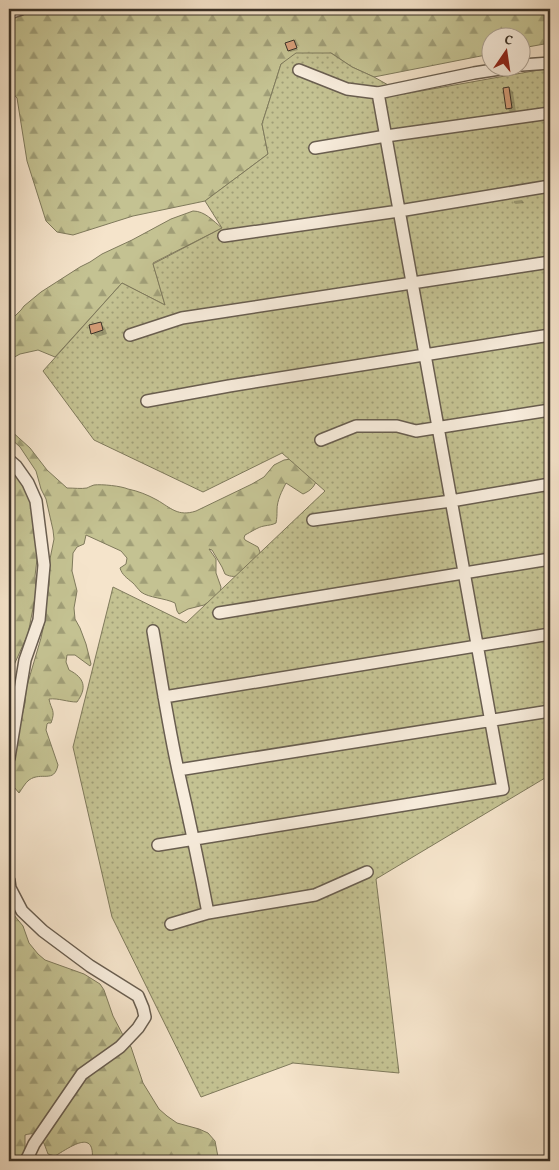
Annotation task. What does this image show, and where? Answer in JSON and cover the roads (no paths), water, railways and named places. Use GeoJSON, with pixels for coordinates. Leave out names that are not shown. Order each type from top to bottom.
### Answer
{"type":"FeatureCollection","features":[{"type":"Feature","properties":{"kind":"street"},"geometry":{"type":"LineString","coordinates":[[9,13],[21,9]]}},
{"type":"Feature","properties":{"kind":"street"},"geometry":{"type":"LineString","coordinates":[[532,64],[550,63]]}},
{"type":"Feature","properties":{"kind":"street"},"geometry":{"type":"LineString","coordinates":[[299,70],[347,89],[378,93],[482,72]]}},
{"type":"Feature","properties":{"kind":"street"},"geometry":{"type":"LineString","coordinates":[[158,846],[503,789],[378,93]]}},
{"type":"Feature","properties":{"kind":"street"},"geometry":{"type":"LineString","coordinates":[[315,148],[550,113]]}},
{"type":"Feature","properties":{"kind":"street"},"geometry":{"type":"LineString","coordinates":[[224,236],[399,211],[550,186]]}},
{"type":"Feature","properties":{"kind":"street"},"geometry":{"type":"LineString","coordinates":[[130,335],[182,318],[550,262]]}},
{"type":"Feature","properties":{"kind":"street"},"geometry":{"type":"LineString","coordinates":[[147,401],[229,386],[550,335]]}},
{"type":"Feature","properties":{"kind":"street"},"geometry":{"type":"LineString","coordinates":[[321,440],[356,426],[398,426],[416,431],[438,426],[550,410]]}},
{"type":"Feature","properties":{"kind":"street"},"geometry":{"type":"LineString","coordinates":[[9,460],[16,466],[28,483],[36,501],[44,565],[39,620],[25,660],[9,758]]}},
{"type":"Feature","properties":{"kind":"street"},"geometry":{"type":"LineString","coordinates":[[313,520],[451,501],[550,484]]}},
{"type":"Feature","properties":{"kind":"street"},"geometry":{"type":"LineString","coordinates":[[219,613],[550,559]]}},
{"type":"Feature","properties":{"kind":"street"},"geometry":{"type":"LineString","coordinates":[[153,631],[178,770],[208,912]]}},
{"type":"Feature","properties":{"kind":"street"},"geometry":{"type":"LineString","coordinates":[[164,697],[550,634]]}},
{"type":"Feature","properties":{"kind":"street"},"geometry":{"type":"LineString","coordinates":[[178,770],[550,711]]}},
{"type":"Feature","properties":{"kind":"street"},"geometry":{"type":"LineString","coordinates":[[171,924],[208,912],[315,895],[367,872]]}},
{"type":"Feature","properties":{"kind":"street"},"geometry":{"type":"LineString","coordinates":[[9,881],[10,888],[22,910],[44,931],[90,966],[138,996],[145,1017],[138,1028],[120,1046],[82,1074],[34,1144],[26,1161]]}}]}
